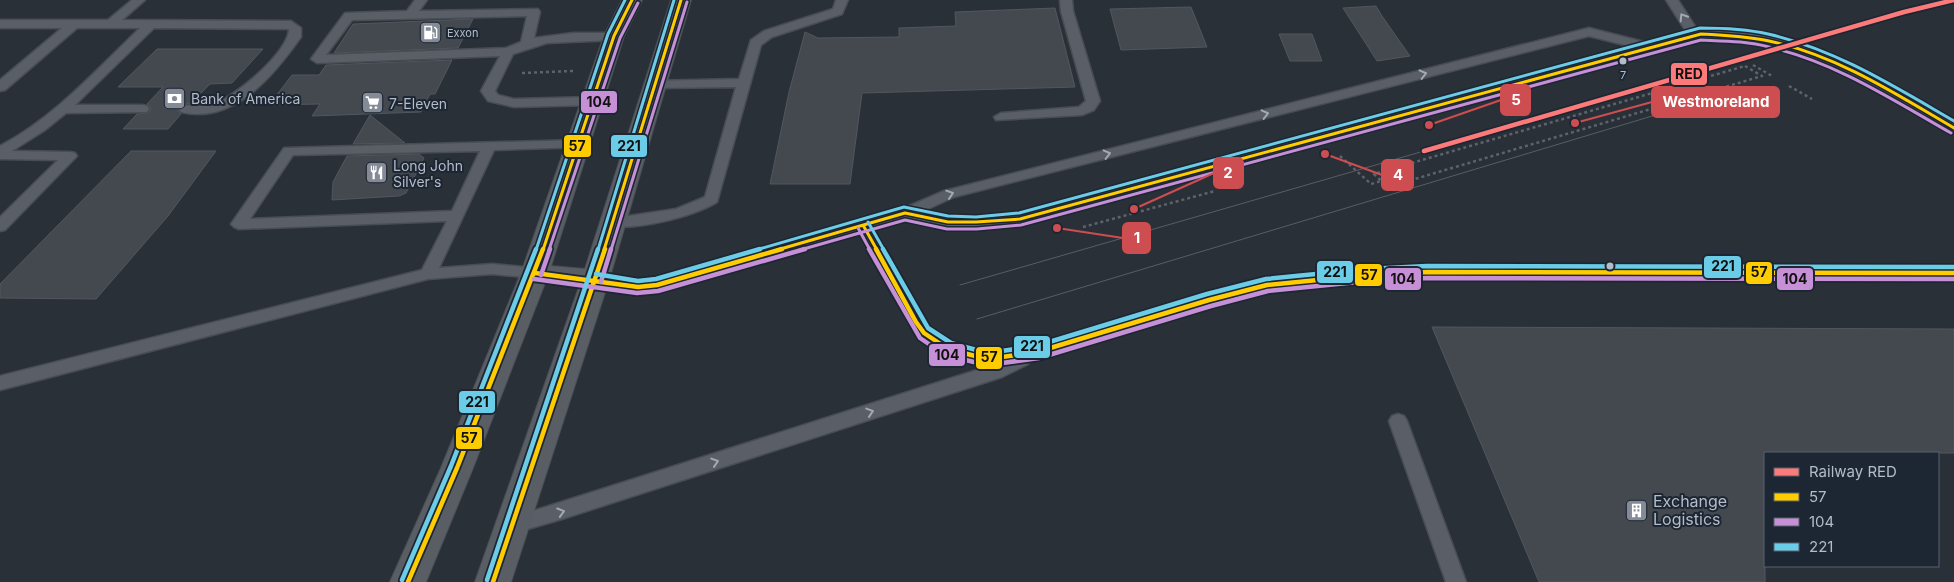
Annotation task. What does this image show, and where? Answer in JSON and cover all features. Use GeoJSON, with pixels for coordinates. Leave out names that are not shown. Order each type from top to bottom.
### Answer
{"type":"FeatureCollection","features":[{"type":"Feature","properties":{"kind":"main road"},"geometry":{"type":"LineString","coordinates":[[408,582],[535,273],[614,36],[632,0]]}},
{"type":"Feature","properties":{"kind":"main road"},"geometry":{"type":"LineString","coordinates":[[493,582],[514,525],[595,280],[681,0]]}},
{"type":"Feature","properties":{"kind":"main road"},"geometry":{"type":"LineString","coordinates":[[535,273],[595,280]]}},
{"type":"Feature","properties":{"kind":"lane"},"geometry":{"type":"LineString","coordinates":[[111,24],[139,0]]}},
{"type":"Feature","properties":{"kind":"lane"},"geometry":{"type":"LineString","coordinates":[[410,14],[421,0]]}},
{"type":"Feature","properties":{"kind":"lane"},"geometry":{"type":"LineString","coordinates":[[495,13],[503,0]]}},
{"type":"Feature","properties":{"kind":"lane"},"geometry":{"type":"LineString","coordinates":[[612,222],[654,219],[703,205],[712,198],[755,44],[768,34],[838,11],[842,0]]}},
{"type":"Feature","properties":{"kind":"lane"},"geometry":{"type":"LineString","coordinates":[[1001,117],[1082,110],[1089,107],[1093,101],[1067,11],[1066,0]]}},
{"type":"Feature","properties":{"kind":"lane"},"geometry":{"type":"LineString","coordinates":[[1672,0],[1693,33]]}},
{"type":"Feature","properties":{"kind":"lane"},"geometry":{"type":"LineString","coordinates":[[527,43],[534,12],[349,16],[317,59],[508,52],[527,43],[550,37],[614,36]]}},
{"type":"Feature","properties":{"kind":"lane"},"geometry":{"type":"LineString","coordinates":[[0,24],[291,25],[295,28],[296,37],[261,77],[241,95],[211,108],[186,109]]}},
{"type":"Feature","properties":{"kind":"lane"},"geometry":{"type":"LineString","coordinates":[[0,87],[74,24]]}},
{"type":"Feature","properties":{"kind":"lane"},"geometry":{"type":"LineString","coordinates":[[0,153],[23,141],[62,109],[151,24]]}},
{"type":"Feature","properties":{"kind":"lane"},"geometry":{"type":"LineString","coordinates":[[595,280],[638,287],[657,285],[905,213],[949,194],[1589,32],[1651,48]]}},
{"type":"Feature","properties":{"kind":"lane"},"geometry":{"type":"LineString","coordinates":[[905,213],[924,220],[972,224],[1020,219],[1681,40],[1693,33],[1740,34],[1792,45],[1833,62],[1954,128]]}},
{"type":"Feature","properties":{"kind":"lane"},"geometry":{"type":"LineString","coordinates":[[508,52],[488,91],[493,98],[514,103],[593,101]]}},
{"type":"Feature","properties":{"kind":"lane"},"geometry":{"type":"LineString","coordinates":[[655,84],[743,83]]}},
{"type":"Feature","properties":{"kind":"lane"},"geometry":{"type":"LineString","coordinates":[[62,109],[142,109]]}},
{"type":"Feature","properties":{"kind":"lane"},"geometry":{"type":"LineString","coordinates":[[457,216],[238,224],[289,151],[578,144]]}},
{"type":"Feature","properties":{"kind":"lane"},"geometry":{"type":"LineString","coordinates":[[428,274],[457,216],[488,146]]}},
{"type":"Feature","properties":{"kind":"lane"},"geometry":{"type":"LineString","coordinates":[[0,153],[70,156],[0,226]]}},
{"type":"Feature","properties":{"kind":"lane"},"geometry":{"type":"LineString","coordinates":[[863,225],[916,322],[924,333],[948,348],[979,357],[995,358],[1037,352],[1209,300],[1268,285],[1368,274],[1427,272],[1954,273]]}},
{"type":"Feature","properties":{"kind":"lane"},"geometry":{"type":"LineString","coordinates":[[0,383],[428,274],[492,269],[535,273]]}},
{"type":"Feature","properties":{"kind":"lane"},"geometry":{"type":"LineString","coordinates":[[514,525],[996,372],[1037,352]]}},
{"type":"Feature","properties":{"kind":"lane"},"geometry":{"type":"LineString","coordinates":[[1398,421],[1456,582]]}},
{"type":"Feature","properties":{"kind":"path"},"geometry":{"type":"LineString","coordinates":[[1753,65],[1772,76]]}},
{"type":"Feature","properties":{"kind":"path"},"geometry":{"type":"LineString","coordinates":[[1744,66],[1762,76],[1388,187],[1382,181],[1374,174],[1744,66]]}},
{"type":"Feature","properties":{"kind":"path"},"geometry":{"type":"LineString","coordinates":[[1753,71],[1760,69]]}},
{"type":"Feature","properties":{"kind":"path"},"geometry":{"type":"LineString","coordinates":[[522,73],[581,71]]}},
{"type":"Feature","properties":{"kind":"path"},"geometry":{"type":"LineString","coordinates":[[1789,86],[1812,99]]}},
{"type":"Feature","properties":{"kind":"path"},"geometry":{"type":"LineString","coordinates":[[1340,156],[1371,184],[1382,181]]}},
{"type":"Feature","properties":{"kind":"building"},"geometry":{"type":"Polygon","coordinates":[[[1376,6],[1410,56],[1377,61],[1343,8],[1376,6]]]}},
{"type":"Feature","properties":{"kind":"building"},"geometry":{"type":"Polygon","coordinates":[[[1191,7],[1207,47],[1121,50],[1110,9],[1191,7]]]}},
{"type":"Feature","properties":{"kind":"building"},"geometry":{"type":"Polygon","coordinates":[[[1055,8],[1075,87],[862,93],[850,184],[770,184],[789,92],[805,32],[818,38],[899,37],[899,28],[956,26],[955,12],[1055,8]]]}},
{"type":"Feature","properties":{"kind":"building","name":"Exxon"},"geometry":{"type":"Polygon","coordinates":[[[473,19],[458,48],[334,53],[353,24],[473,19]]]}},
{"type":"Feature","properties":{"kind":"building"},"geometry":{"type":"Polygon","coordinates":[[[1279,34],[1312,34],[1322,61],[1290,61],[1279,34]]]}},
{"type":"Feature","properties":{"kind":"building","name":"Bank of America"},"geometry":{"type":"Polygon","coordinates":[[[157,49],[263,49],[232,83],[210,84],[191,103],[179,105],[177,110],[181,114],[168,129],[123,129],[137,114],[149,113],[151,108],[147,104],[163,87],[118,87],[157,49]]]}},
{"type":"Feature","properties":{"kind":"building"},"geometry":{"type":"Polygon","coordinates":[[[452,60],[435,94],[430,94],[421,112],[312,116],[320,104],[269,105],[292,75],[319,75],[326,65],[452,60]]]}},
{"type":"Feature","properties":{"kind":"building"},"geometry":{"type":"Polygon","coordinates":[[[370,115],[405,143],[353,144],[370,115]]]}},
{"type":"Feature","properties":{"kind":"building"},"geometry":{"type":"Polygon","coordinates":[[[131,151],[216,151],[168,216],[96,299],[0,298],[0,284],[131,151]]]}},
{"type":"Feature","properties":{"kind":"building","name":"Long John Silver's"},"geometry":{"type":"Polygon","coordinates":[[[419,154],[424,158],[406,193],[399,196],[332,200],[333,182],[347,156],[419,154]]]}},
{"type":"Feature","properties":{"kind":"building","name":"Exchange Logistics"},"geometry":{"type":"Polygon","coordinates":[[[1432,327],[1954,329],[1954,453],[1764,452],[1765,582],[1539,582],[1432,327]]]}},
{"type":"Feature","properties":{"kind":"tram line"},"geometry":{"type":"LineString","coordinates":[[977,319],[1722,95]]}},
{"type":"Feature","properties":{"kind":"tram line"},"geometry":{"type":"LineString","coordinates":[[960,285],[1424,151]]}},
{"type":"Feature","properties":{"kind":"rail line","name":"RED"},"geometry":{"type":"LineString","coordinates":[[1424,151],[1904,12],[1954,0]]}},
{"type":"Feature","properties":{"kind":"transit line","name":"221"},"geometry":{"type":"LineString","coordinates":[[402,580],[451,466],[529,271],[608,34],[625,0]]}},
{"type":"Feature","properties":{"kind":"transit line","name":"57"},"geometry":{"type":"LineString","coordinates":[[408,582],[457,468],[535,273],[614,36],[632,0]]}},
{"type":"Feature","properties":{"kind":"transit line","name":"221"},"geometry":{"type":"LineString","coordinates":[[487,580],[589,278],[674,0]]}},
{"type":"Feature","properties":{"kind":"transit line","name":"57"},"geometry":{"type":"LineString","coordinates":[[493,582],[595,280],[681,0]]}},
{"type":"Feature","properties":{"kind":"transit line","name":"104"},"geometry":{"type":"LineString","coordinates":[[601,282],[687,2]]}},
{"type":"Feature","properties":{"kind":"transit line","name":"104"},"geometry":{"type":"LineString","coordinates":[[541,275],[620,38],[638,3]]}},
{"type":"Feature","properties":{"kind":"transit line","name":"221"},"geometry":{"type":"LineString","coordinates":[[596,274],[638,281],[656,279],[904,207],[948,216],[976,217],[1019,213],[1700,28],[1735,29],[1769,34],[1801,43],[1864,70],[1954,121]]}},
{"type":"Feature","properties":{"kind":"transit line","name":"57"},"geometry":{"type":"LineString","coordinates":[[535,273],[638,287],[657,285],[905,213],[948,222],[991,222],[1020,219],[1701,34],[1736,35],[1770,41],[1802,50],[1864,77],[1954,128]]}},
{"type":"Feature","properties":{"kind":"transit line","name":"104"},"geometry":{"type":"LineString","coordinates":[[534,279],[637,293],[658,291],[905,220],[947,229],[977,229],[1021,225],[1701,40],[1736,41],[1769,47],[1801,56],[1832,68],[1862,83],[1951,133]]}},
{"type":"Feature","properties":{"kind":"transit line","name":"221"},"geometry":{"type":"LineString","coordinates":[[868,222],[928,328],[951,343],[980,351],[995,352],[1036,346],[1207,294],[1266,279],[1367,269],[1427,266],[1954,267]]}},
{"type":"Feature","properties":{"kind":"transit line","name":"57"},"geometry":{"type":"LineString","coordinates":[[863,225],[916,322],[924,333],[948,349],[979,357],[995,358],[1037,352],[1209,300],[1267,285],[1368,275],[1427,272],[1954,273]]}},
{"type":"Feature","properties":{"kind":"transit line","name":"104"},"geometry":{"type":"LineString","coordinates":[[858,228],[920,338],[945,355],[978,363],[995,364],[1039,358],[1211,306],[1268,291],[1368,281],[1427,278],[1954,279]]}},
{"type":"Feature","properties":{"kind":"place","name":"Exxon"},"geometry":{"type":"Point","coordinates":[431,33]}},
{"type":"Feature","properties":{"kind":"place","name":"7"},"geometry":{"type":"Point","coordinates":[1623,61]}},
{"type":"Feature","properties":{"kind":"place","name":"Bank of America"},"geometry":{"type":"Point","coordinates":[175,98]}},
{"type":"Feature","properties":{"kind":"place","name":"7-Eleven"},"geometry":{"type":"Point","coordinates":[373,103]}},
{"type":"Feature","properties":{"kind":"place","name":"Westmoreland"},"geometry":{"type":"Point","coordinates":[1575,123]}},
{"type":"Feature","properties":{"kind":"place","name":"5"},"geometry":{"type":"Point","coordinates":[1429,125]}},
{"type":"Feature","properties":{"kind":"place","name":"4"},"geometry":{"type":"Point","coordinates":[1325,154]}},
{"type":"Feature","properties":{"kind":"place","name":"Long John Silver's"},"geometry":{"type":"Point","coordinates":[377,173]}},
{"type":"Feature","properties":{"kind":"place","name":"2"},"geometry":{"type":"Point","coordinates":[1134,209]}},
{"type":"Feature","properties":{"kind":"place","name":"1"},"geometry":{"type":"Point","coordinates":[1057,228]}},
{"type":"Feature","properties":{"kind":"place","name":"Exchange Logistics"},"geometry":{"type":"Point","coordinates":[1637,510]}}]}
